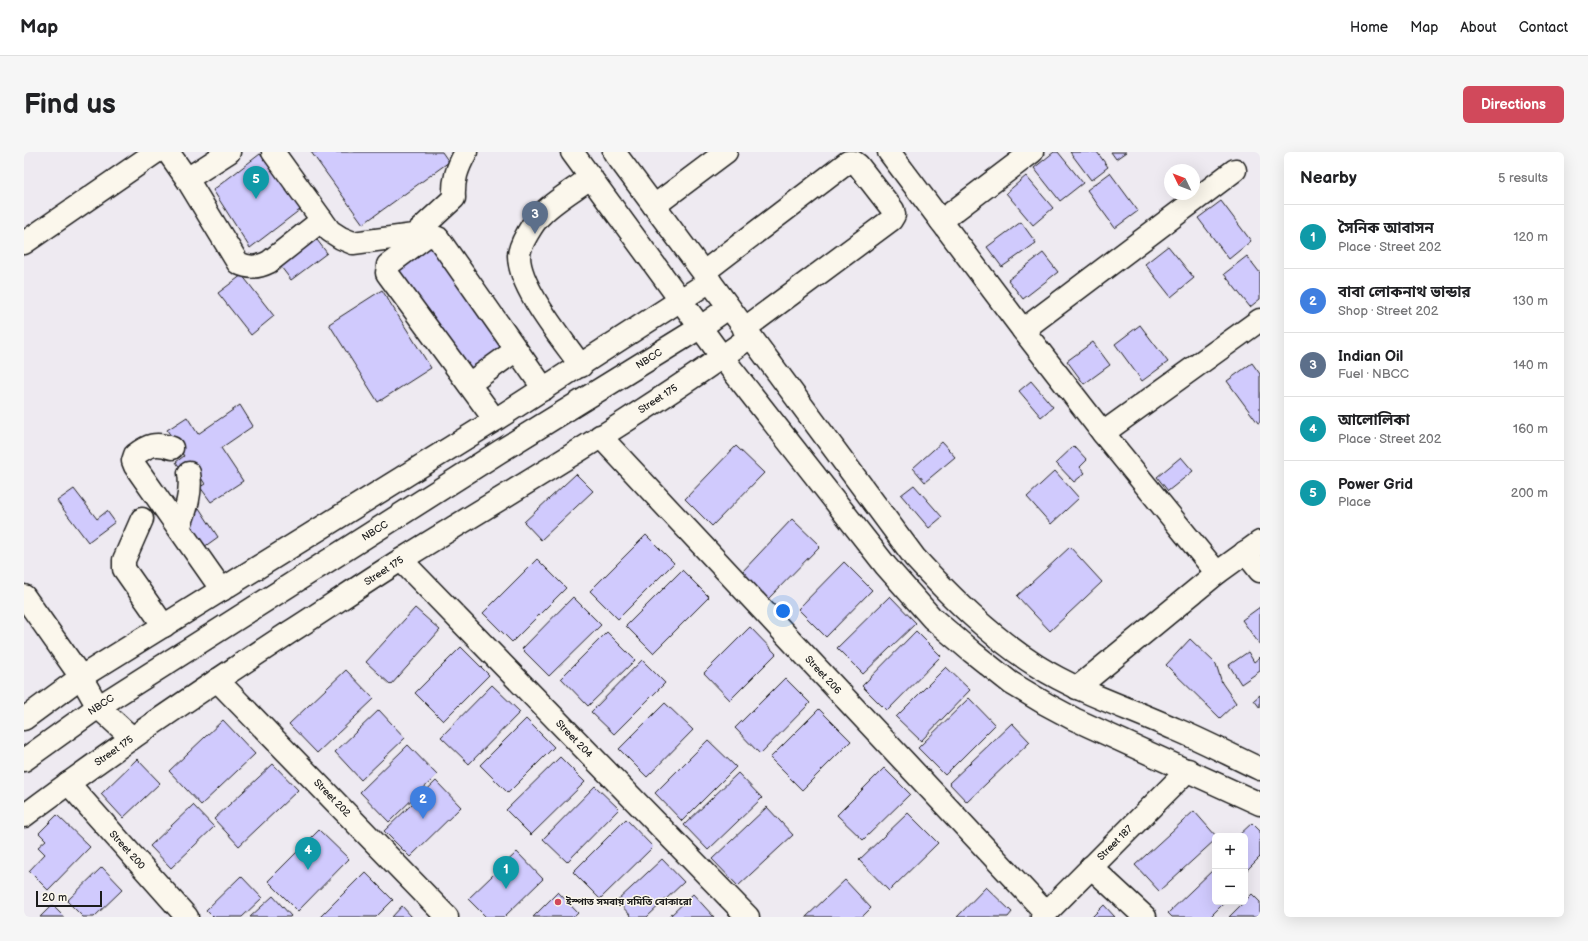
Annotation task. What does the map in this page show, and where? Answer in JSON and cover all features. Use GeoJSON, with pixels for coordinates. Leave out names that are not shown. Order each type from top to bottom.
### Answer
{"type":"FeatureCollection","features":[{"type":"Feature","properties":{"kind":"street"},"geometry":{"type":"LineString","coordinates":[[24,243],[156,152]]}},
{"type":"Feature","properties":{"kind":"street"},"geometry":{"type":"LineString","coordinates":[[168,152],[238,263],[248,268],[260,267],[269,262],[322,220]]}},
{"type":"Feature","properties":{"kind":"street"},"geometry":{"type":"LineString","coordinates":[[186,179],[229,152]]}},
{"type":"Feature","properties":{"kind":"street"},"geometry":{"type":"LineString","coordinates":[[273,152],[330,231],[353,243],[414,235],[454,198],[453,183],[460,162],[466,152]]}},
{"type":"Feature","properties":{"kind":"street"},"geometry":{"type":"LineString","coordinates":[[572,152],[722,357],[886,566],[938,623],[1011,683],[1046,704],[1074,719],[1260,804]]}},
{"type":"Feature","properties":{"kind":"street"},"geometry":{"type":"LineString","coordinates":[[614,152],[728,308],[915,558],[979,623],[1037,666],[1077,688],[1175,729],[1260,769]]}},
{"type":"Feature","properties":{"kind":"street"},"geometry":{"type":"LineString","coordinates":[[654,206],[726,152]]}},
{"type":"Feature","properties":{"kind":"street"},"geometry":{"type":"LineString","coordinates":[[24,719],[81,677],[495,420],[682,301],[703,272],[838,152]]}},
{"type":"Feature","properties":{"kind":"street"},"geometry":{"type":"LineString","coordinates":[[889,152],[1023,330],[1217,573]]}},
{"type":"Feature","properties":{"kind":"street"},"geometry":{"type":"LineString","coordinates":[[941,221],[1032,152]]}},
{"type":"Feature","properties":{"kind":"street","name":"Street 175"},"geometry":{"type":"LineString","coordinates":[[24,816],[68,782],[217,680],[401,560],[600,436],[722,357],[747,333],[891,220],[894,215],[893,210],[858,165],[854,162],[848,162],[703,272]]}},
{"type":"Feature","properties":{"kind":"street"},"geometry":{"type":"LineString","coordinates":[[1023,330],[1235,170]]}},
{"type":"Feature","properties":{"kind":"street"},"geometry":{"type":"LineString","coordinates":[[581,366],[533,297],[522,273],[519,255],[531,227],[542,213],[591,178]]}},
{"type":"Feature","properties":{"kind":"street"},"geometry":{"type":"LineString","coordinates":[[495,420],[387,274],[388,265],[428,235],[438,238],[544,389]]}},
{"type":"Feature","properties":{"kind":"street","name":"NBCC"},"geometry":{"type":"LineString","coordinates":[[24,760],[98,707],[499,452],[701,327],[728,308]]}},
{"type":"Feature","properties":{"kind":"street"},"geometry":{"type":"LineString","coordinates":[[1103,432],[1260,320]]}},
{"type":"Feature","properties":{"kind":"street"},"geometry":{"type":"LineString","coordinates":[[469,384],[516,350]]}},
{"type":"Feature","properties":{"kind":"street","name":"Street 206"},"geometry":{"type":"LineString","coordinates":[[600,436],[1044,915]]}},
{"type":"Feature","properties":{"kind":"street"},"geometry":{"type":"LineString","coordinates":[[172,448],[162,444],[151,445],[135,455],[133,461],[222,590]]}},
{"type":"Feature","properties":{"kind":"street"},"geometry":{"type":"LineString","coordinates":[[179,528],[187,507],[190,481],[189,473]]}},
{"type":"Feature","properties":{"kind":"street"},"geometry":{"type":"LineString","coordinates":[[142,519],[124,560],[124,569],[164,626]]}},
{"type":"Feature","properties":{"kind":"street"},"geometry":{"type":"LineString","coordinates":[[1077,688],[1217,573],[1253,547],[1260,571]]}},
{"type":"Feature","properties":{"kind":"street","name":"Street 204"},"geometry":{"type":"LineString","coordinates":[[401,560],[748,917]]}},
{"type":"Feature","properties":{"kind":"street"},"geometry":{"type":"LineString","coordinates":[[24,596],[81,677],[98,707],[132,738]]}},
{"type":"Feature","properties":{"kind":"street","name":"Street 202"},"geometry":{"type":"LineString","coordinates":[[217,680],[447,917]]}},
{"type":"Feature","properties":{"kind":"street","name":"Street 187"},"geometry":{"type":"LineString","coordinates":[[1044,915],[1188,770]]}},
{"type":"Feature","properties":{"kind":"street","name":"Street 200"},"geometry":{"type":"LineString","coordinates":[[68,782],[187,917]]}},
{"type":"Feature","properties":{"kind":"street"},"geometry":{"type":"LineString","coordinates":[[1091,867],[1145,917]]}},
{"type":"Feature","properties":{"kind":"building"},"geometry":{"type":"Polygon","coordinates":[[[311,152],[442,152],[449,162],[363,224],[311,152]]]}},
{"type":"Feature","properties":{"kind":"building"},"geometry":{"type":"Polygon","coordinates":[[[1054,152],[1058,152],[1083,183],[1060,201],[1034,168],[1054,152]]]}},
{"type":"Feature","properties":{"kind":"building"},"geometry":{"type":"Polygon","coordinates":[[[1070,152],[1097,152],[1108,167],[1091,180],[1070,152]]]}},
{"type":"Feature","properties":{"kind":"building"},"geometry":{"type":"Polygon","coordinates":[[[1111,152],[1126,152],[1116,159],[1111,152]]]}},
{"type":"Feature","properties":{"kind":"building"},"geometry":{"type":"Polygon","coordinates":[[[260,154],[301,209],[250,248],[213,190],[260,154]]]}},
{"type":"Feature","properties":{"kind":"building"},"geometry":{"type":"Polygon","coordinates":[[[1110,173],[1138,211],[1115,228],[1087,190],[1110,173]]]}},
{"type":"Feature","properties":{"kind":"building"},"geometry":{"type":"Polygon","coordinates":[[[1026,176],[1053,208],[1033,225],[1006,193],[1026,176]]]}},
{"type":"Feature","properties":{"kind":"building"},"geometry":{"type":"Polygon","coordinates":[[[1221,201],[1251,241],[1229,259],[1198,218],[1221,201]]]}},
{"type":"Feature","properties":{"kind":"building"},"geometry":{"type":"Polygon","coordinates":[[[1021,222],[1036,243],[1002,267],[987,247],[1021,222]]]}},
{"type":"Feature","properties":{"kind":"building"},"geometry":{"type":"Polygon","coordinates":[[[314,236],[327,253],[291,280],[278,263],[314,236]]]}},
{"type":"Feature","properties":{"kind":"building"},"geometry":{"type":"Polygon","coordinates":[[[427,241],[504,346],[469,371],[392,267],[427,241]]]}},
{"type":"Feature","properties":{"kind":"building"},"geometry":{"type":"Polygon","coordinates":[[[1168,246],[1194,278],[1171,297],[1145,264],[1168,246]]]}},
{"type":"Feature","properties":{"kind":"building"},"geometry":{"type":"Polygon","coordinates":[[[1043,253],[1058,272],[1023,299],[1008,280],[1043,253]]]}},
{"type":"Feature","properties":{"kind":"building"},"geometry":{"type":"Polygon","coordinates":[[[1247,256],[1260,273],[1260,299],[1250,307],[1224,274],[1247,256]]]}},
{"type":"Feature","properties":{"kind":"building"},"geometry":{"type":"Polygon","coordinates":[[[242,275],[274,316],[251,335],[218,293],[242,275]]]}},
{"type":"Feature","properties":{"kind":"building"},"geometry":{"type":"Polygon","coordinates":[[[382,290],[431,368],[378,402],[329,324],[382,290]]]}},
{"type":"Feature","properties":{"kind":"building"},"geometry":{"type":"Polygon","coordinates":[[[1140,325],[1168,362],[1142,381],[1115,344],[1140,325]]]}},
{"type":"Feature","properties":{"kind":"building"},"geometry":{"type":"Polygon","coordinates":[[[1093,342],[1110,365],[1084,384],[1067,361],[1093,342]]]}},
{"type":"Feature","properties":{"kind":"building"},"geometry":{"type":"Polygon","coordinates":[[[1252,363],[1260,374],[1260,422],[1258,423],[1227,381],[1252,363]]]}},
{"type":"Feature","properties":{"kind":"building"},"geometry":{"type":"Polygon","coordinates":[[[1031,381],[1053,407],[1041,417],[1019,391],[1031,381]]]}},
{"type":"Feature","properties":{"kind":"building"},"geometry":{"type":"Polygon","coordinates":[[[240,405],[253,426],[221,448],[243,481],[211,502],[200,487],[205,484],[194,467],[184,474],[176,462],[184,456],[167,430],[187,417],[198,434],[240,405]]]}},
{"type":"Feature","properties":{"kind":"building"},"geometry":{"type":"Polygon","coordinates":[[[942,442],[955,457],[925,482],[913,468],[942,442]]]}},
{"type":"Feature","properties":{"kind":"building"},"geometry":{"type":"Polygon","coordinates":[[[736,446],[764,473],[712,526],[685,499],[736,446]]]}},
{"type":"Feature","properties":{"kind":"building"},"geometry":{"type":"Polygon","coordinates":[[[1074,446],[1087,460],[1080,467],[1085,473],[1074,482],[1056,463],[1074,446]]]}},
{"type":"Feature","properties":{"kind":"building"},"geometry":{"type":"Polygon","coordinates":[[[1181,457],[1193,471],[1168,491],[1157,477],[1181,457]]]}},
{"type":"Feature","properties":{"kind":"building"},"geometry":{"type":"Polygon","coordinates":[[[1055,471],[1079,498],[1051,524],[1027,497],[1055,471]]]}},
{"type":"Feature","properties":{"kind":"building"},"geometry":{"type":"Polygon","coordinates":[[[576,474],[593,491],[541,540],[524,522],[576,474]]]}},
{"type":"Feature","properties":{"kind":"building"},"geometry":{"type":"Polygon","coordinates":[[[914,485],[942,517],[929,528],[901,495],[914,485]]]}},
{"type":"Feature","properties":{"kind":"building"},"geometry":{"type":"Polygon","coordinates":[[[74,489],[97,519],[107,511],[115,522],[88,542],[57,501],[74,489]]]}},
{"type":"Feature","properties":{"kind":"building"},"geometry":{"type":"Polygon","coordinates":[[[199,508],[218,537],[204,547],[184,518],[199,508]]]}},
{"type":"Feature","properties":{"kind":"building"},"geometry":{"type":"Polygon","coordinates":[[[792,519],[820,546],[768,599],[741,573],[792,519]]]}},
{"type":"Feature","properties":{"kind":"building"},"geometry":{"type":"Polygon","coordinates":[[[646,535],[674,563],[618,619],[590,591],[646,535]]]}},
{"type":"Feature","properties":{"kind":"building"},"geometry":{"type":"Polygon","coordinates":[[[1070,547],[1102,582],[1050,631],[1017,596],[1070,547]]]}},
{"type":"Feature","properties":{"kind":"building"},"geometry":{"type":"Polygon","coordinates":[[[537,559],[566,588],[512,642],[483,613],[537,559]]]}},
{"type":"Feature","properties":{"kind":"building"},"geometry":{"type":"Polygon","coordinates":[[[844,562],[872,590],[826,637],[798,609],[844,562]]]}},
{"type":"Feature","properties":{"kind":"building"},"geometry":{"type":"Polygon","coordinates":[[[682,570],[709,597],[653,653],[626,626],[682,570]]]}},
{"type":"Feature","properties":{"kind":"building"},"geometry":{"type":"Polygon","coordinates":[[[890,596],[916,623],[863,674],[837,648],[890,596]]]}},
{"type":"Feature","properties":{"kind":"building"},"geometry":{"type":"Polygon","coordinates":[[[573,597],[601,625],[549,676],[522,649],[573,597]]]}},
{"type":"Feature","properties":{"kind":"building"},"geometry":{"type":"Polygon","coordinates":[[[1260,607],[1260,645],[1242,620],[1260,607]]]}},
{"type":"Feature","properties":{"kind":"building"},"geometry":{"type":"Polygon","coordinates":[[[415,608],[440,630],[391,685],[366,662],[415,608]]]}},
{"type":"Feature","properties":{"kind":"building"},"geometry":{"type":"Polygon","coordinates":[[[750,627],[776,654],[730,700],[704,673],[750,627]]]}},
{"type":"Feature","properties":{"kind":"building"},"geometry":{"type":"Polygon","coordinates":[[[916,631],[941,656],[887,711],[862,686],[916,631]]]}},
{"type":"Feature","properties":{"kind":"building"},"geometry":{"type":"Polygon","coordinates":[[[607,632],[635,660],[588,706],[561,678],[607,632]]]}},
{"type":"Feature","properties":{"kind":"building"},"geometry":{"type":"Polygon","coordinates":[[[1190,639],[1216,664],[1222,683],[1236,703],[1220,718],[1166,665],[1190,639]]]}},
{"type":"Feature","properties":{"kind":"building"},"geometry":{"type":"Polygon","coordinates":[[[461,647],[489,675],[443,721],[415,693],[461,647]]]}},
{"type":"Feature","properties":{"kind":"building"},"geometry":{"type":"Polygon","coordinates":[[[1248,652],[1254,662],[1260,657],[1260,671],[1241,684],[1229,665],[1248,652]]]}},
{"type":"Feature","properties":{"kind":"building"},"geometry":{"type":"Polygon","coordinates":[[[642,660],[665,683],[614,734],[591,712],[642,660]]]}},
{"type":"Feature","properties":{"kind":"building"},"geometry":{"type":"Polygon","coordinates":[[[946,667],[970,690],[921,741],[896,717],[946,667]]]}},
{"type":"Feature","properties":{"kind":"building"},"geometry":{"type":"Polygon","coordinates":[[[346,670],[374,699],[317,753],[289,724],[346,670]]]}},
{"type":"Feature","properties":{"kind":"building"},"geometry":{"type":"Polygon","coordinates":[[[785,678],[810,703],[760,754],[735,728],[785,678]]]}},
{"type":"Feature","properties":{"kind":"building"},"geometry":{"type":"Polygon","coordinates":[[[492,685],[520,712],[469,764],[441,737],[492,685]]]}},
{"type":"Feature","properties":{"kind":"building"},"geometry":{"type":"Polygon","coordinates":[[[1260,695],[1260,708],[1254,700],[1260,695]]]}},
{"type":"Feature","properties":{"kind":"building"},"geometry":{"type":"Polygon","coordinates":[[[969,698],[995,725],[945,775],[918,748],[969,698]]]}},
{"type":"Feature","properties":{"kind":"building"},"geometry":{"type":"Polygon","coordinates":[[[665,703],[693,730],[647,777],[619,749],[665,703]]]}},
{"type":"Feature","properties":{"kind":"building"},"geometry":{"type":"Polygon","coordinates":[[[819,709],[851,741],[802,790],[770,758],[819,709]]]}},
{"type":"Feature","properties":{"kind":"building"},"geometry":{"type":"Polygon","coordinates":[[[379,710],[405,738],[361,780],[335,752],[379,710]]]}},
{"type":"Feature","properties":{"kind":"building"},"geometry":{"type":"Polygon","coordinates":[[[526,719],[554,747],[508,793],[480,765],[526,719]]]}},
{"type":"Feature","properties":{"kind":"building"},"geometry":{"type":"Polygon","coordinates":[[[223,720],[255,754],[201,805],[169,771],[223,720]]]}},
{"type":"Feature","properties":{"kind":"building"},"geometry":{"type":"Polygon","coordinates":[[[1012,723],[1030,742],[967,802],[949,783],[1012,723]]]}},
{"type":"Feature","properties":{"kind":"building"},"geometry":{"type":"Polygon","coordinates":[[[708,740],[736,767],[682,821],[655,793],[708,740]]]}},
{"type":"Feature","properties":{"kind":"building"},"geometry":{"type":"Polygon","coordinates":[[[408,745],[437,775],[389,822],[360,792],[408,745]]]}},
{"type":"Feature","properties":{"kind":"building"},"geometry":{"type":"Polygon","coordinates":[[[560,757],[585,782],[531,835],[506,810],[560,757]]]}},
{"type":"Feature","properties":{"kind":"building"},"geometry":{"type":"Polygon","coordinates":[[[137,759],[160,783],[123,818],[101,794],[137,759]]]}},
{"type":"Feature","properties":{"kind":"building"},"geometry":{"type":"Polygon","coordinates":[[[273,764],[298,790],[239,846],[214,819],[273,764]]]}},
{"type":"Feature","properties":{"kind":"building"},"geometry":{"type":"Polygon","coordinates":[[[884,768],[910,794],[863,840],[837,815],[884,768]]]}},
{"type":"Feature","properties":{"kind":"building"},"geometry":{"type":"Polygon","coordinates":[[[738,773],[762,798],[708,850],[684,825],[738,773]]]}},
{"type":"Feature","properties":{"kind":"building"},"geometry":{"type":"Polygon","coordinates":[[[436,781],[461,807],[410,857],[384,831],[436,781]]]}},
{"type":"Feature","properties":{"kind":"building"},"geometry":{"type":"Polygon","coordinates":[[[595,786],[619,809],[567,862],[543,839],[595,786]]]}},
{"type":"Feature","properties":{"kind":"building"},"geometry":{"type":"Polygon","coordinates":[[[193,805],[214,827],[171,868],[150,846],[193,805]]]}},
{"type":"Feature","properties":{"kind":"building"},"geometry":{"type":"Polygon","coordinates":[[[767,807],[793,835],[738,886],[712,859],[767,807]]]}},
{"type":"Feature","properties":{"kind":"building"},"geometry":{"type":"Polygon","coordinates":[[[1194,811],[1213,833],[1212,833],[1212,843],[1159,891],[1135,865],[1194,811]]]}},
{"type":"Feature","properties":{"kind":"building"},"geometry":{"type":"Polygon","coordinates":[[[908,813],[938,843],[889,891],[859,860],[908,813]]]}},
{"type":"Feature","properties":{"kind":"building"},"geometry":{"type":"Polygon","coordinates":[[[57,815],[90,847],[48,890],[29,871],[45,854],[38,847],[46,840],[39,833],[57,815]]]}},
{"type":"Feature","properties":{"kind":"building"},"geometry":{"type":"Polygon","coordinates":[[[626,819],[653,847],[600,899],[573,872],[626,819]]]}},
{"type":"Feature","properties":{"kind":"building"},"geometry":{"type":"Polygon","coordinates":[[[1252,823],[1260,831],[1260,857],[1248,869],[1248,833],[1241,833],[1252,823]]]}},
{"type":"Feature","properties":{"kind":"building"},"geometry":{"type":"Polygon","coordinates":[[[319,830],[349,859],[298,911],[268,881],[319,830]]]}},
{"type":"Feature","properties":{"kind":"building"},"geometry":{"type":"Polygon","coordinates":[[[517,852],[543,879],[504,917],[486,917],[468,899],[517,852]]]}},
{"type":"Feature","properties":{"kind":"building"},"geometry":{"type":"Polygon","coordinates":[[[662,859],[684,882],[647,917],[632,917],[617,901],[662,859]]]}},
{"type":"Feature","properties":{"kind":"building"},"geometry":{"type":"Polygon","coordinates":[[[102,867],[123,889],[94,917],[83,917],[67,901],[102,867]]]}},
{"type":"Feature","properties":{"kind":"building"},"geometry":{"type":"Polygon","coordinates":[[[1212,871],[1212,905],[1222,905],[1210,917],[1172,917],[1168,913],[1212,871]]]}},
{"type":"Feature","properties":{"kind":"building"},"geometry":{"type":"Polygon","coordinates":[[[365,872],[393,900],[376,917],[320,917],[365,872]]]}},
{"type":"Feature","properties":{"kind":"building"},"geometry":{"type":"Polygon","coordinates":[[[241,876],[262,898],[242,917],[213,917],[206,910],[241,876]]]}},
{"type":"Feature","properties":{"kind":"building"},"geometry":{"type":"Polygon","coordinates":[[[845,880],[871,908],[862,917],[806,917],[845,880]]]}},
{"type":"Feature","properties":{"kind":"building"},"geometry":{"type":"Polygon","coordinates":[[[986,887],[1012,912],[1008,917],[957,917],[986,887]]]}},
{"type":"Feature","properties":{"kind":"building","name":"ইস্পাত সমবায় সমিতি বোকারো"},"geometry":{"type":"Polygon","coordinates":[[[558,892],[578,913],[574,917],[533,917],[558,892]]]}},
{"type":"Feature","properties":{"kind":"building"},"geometry":{"type":"Polygon","coordinates":[[[693,894],[714,917],[669,917],[693,894]]]}},
{"type":"Feature","properties":{"kind":"building"},"geometry":{"type":"Polygon","coordinates":[[[1252,894],[1260,902],[1260,917],[1229,917],[1241,905],[1248,905],[1248,898],[1252,894]]]}},
{"type":"Feature","properties":{"kind":"building"},"geometry":{"type":"Polygon","coordinates":[[[273,896],[291,916],[290,917],[250,917],[273,896]]]}},
{"type":"Feature","properties":{"kind":"building"},"geometry":{"type":"Polygon","coordinates":[[[52,905],[64,917],[40,917],[52,905]]]}},
{"type":"Feature","properties":{"kind":"building"},"geometry":{"type":"Polygon","coordinates":[[[1104,905],[1115,917],[1092,917],[1104,905]]]}},
{"type":"Feature","properties":{"kind":"building"},"geometry":{"type":"Polygon","coordinates":[[[402,906],[412,917],[392,917],[402,906]]]}},
{"type":"Feature","properties":{"kind":"place","name":"Power Grid"},"geometry":{"type":"Point","coordinates":[256,199]}},
{"type":"Feature","properties":{"kind":"place","name":"Indian Oil"},"geometry":{"type":"Point","coordinates":[535,234]}},
{"type":"Feature","properties":{"kind":"place","name":"বাবা লোকনাথ ভান্ডার"},"geometry":{"type":"Point","coordinates":[423,819]}},
{"type":"Feature","properties":{"kind":"place","name":"আলোলিকা"},"geometry":{"type":"Point","coordinates":[308,870]}},
{"type":"Feature","properties":{"kind":"place","name":"সৈনিক আবাসন"},"geometry":{"type":"Point","coordinates":[506,889]}},
{"type":"Feature","properties":{"kind":"place","name":"ইস্পাত সমবায় সমিতি বোকারো"},"geometry":{"type":"Point","coordinates":[558,902]}}]}
